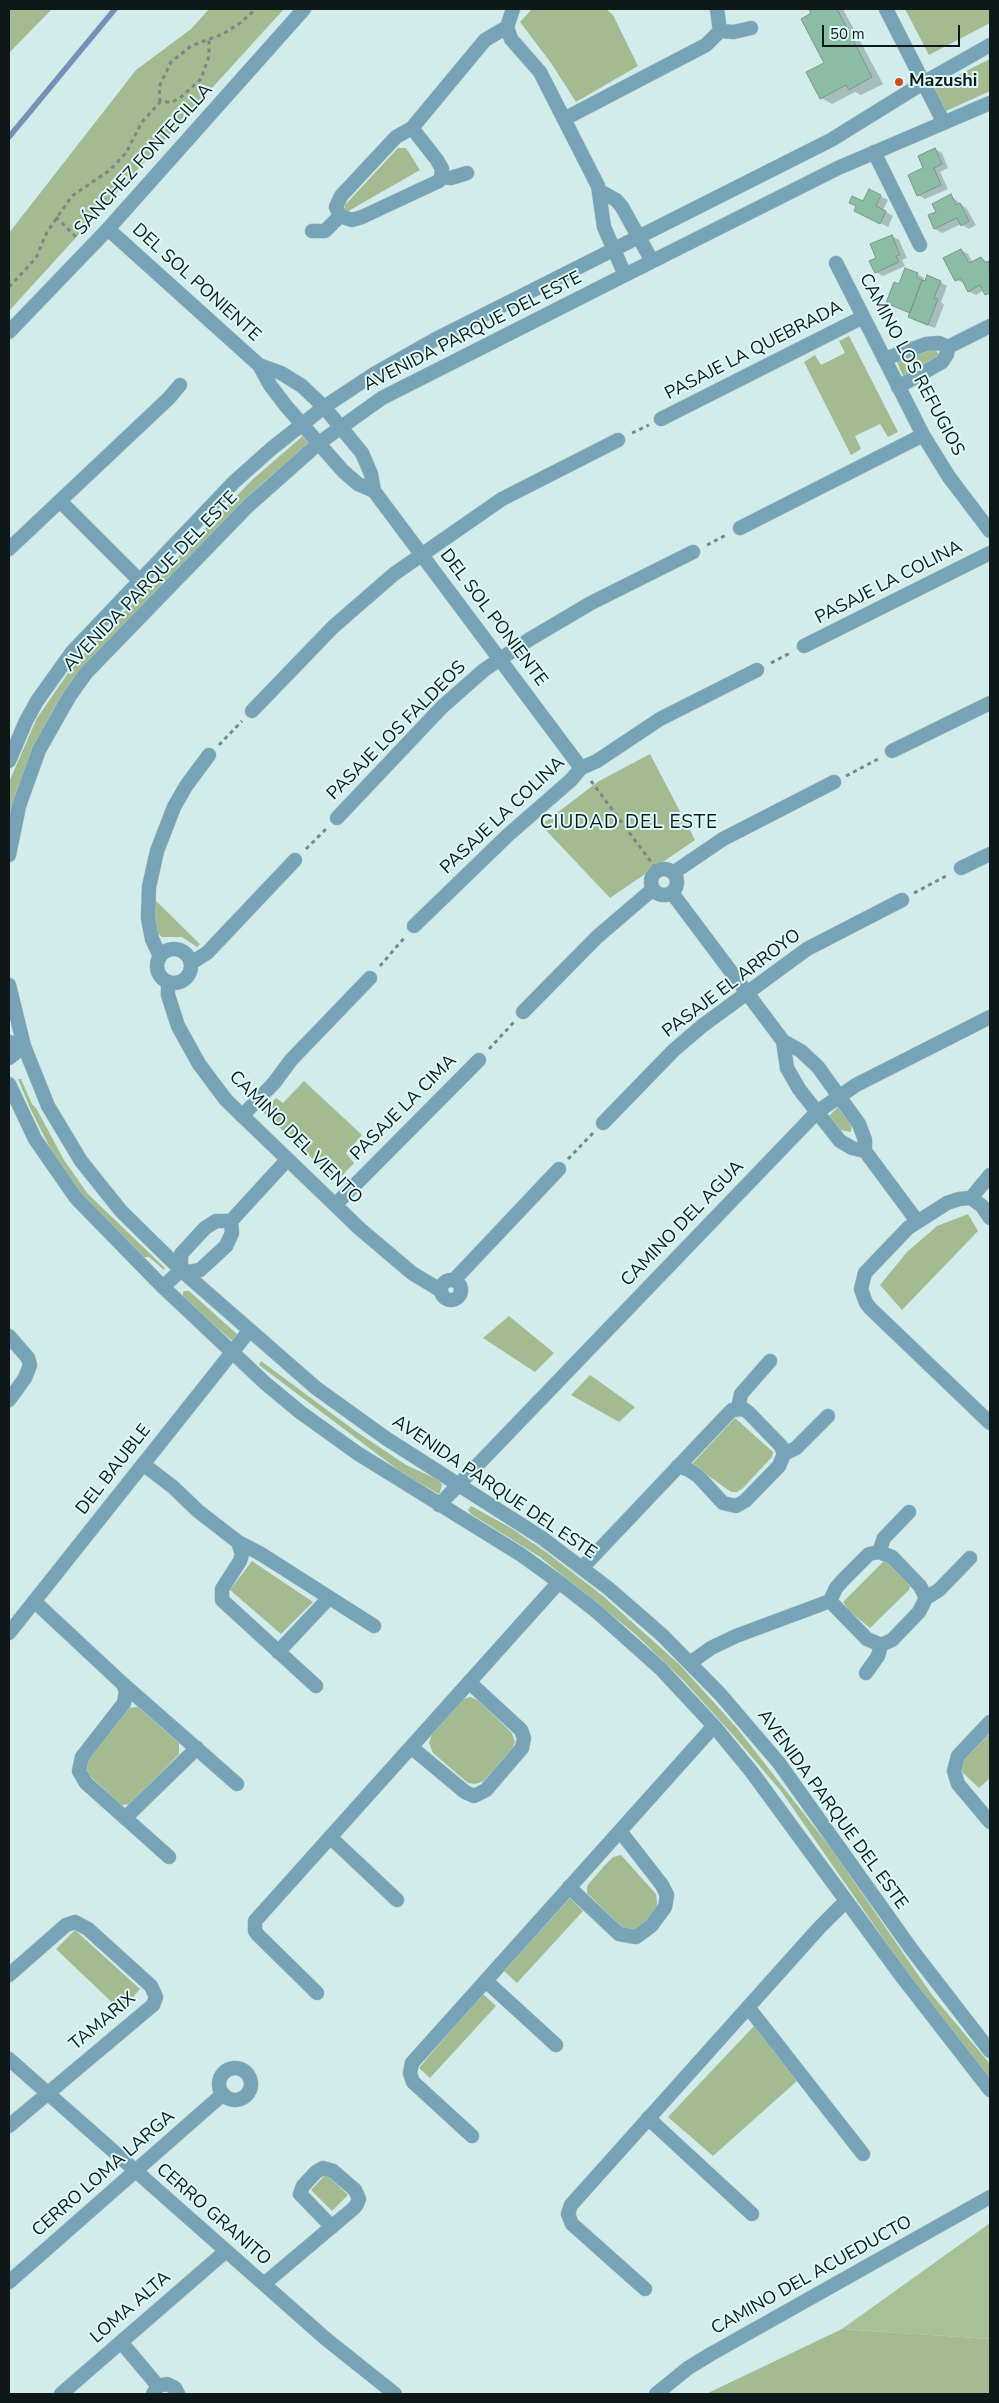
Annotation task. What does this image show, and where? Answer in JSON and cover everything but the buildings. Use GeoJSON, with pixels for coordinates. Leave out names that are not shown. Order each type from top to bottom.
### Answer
{"type":"FeatureCollection","features":[{"type":"Feature","properties":{"kind":"street","name":"SÁNCHEZ FONTECILLA"},"geometry":{"type":"LineString","coordinates":[[9,332],[108,229],[304,9]]}},
{"type":"Feature","properties":{"kind":"street"},"geometry":{"type":"LineString","coordinates":[[513,9],[507,26],[510,39],[540,72],[600,191],[601,218],[625,274]]}},
{"type":"Feature","properties":{"kind":"street"},"geometry":{"type":"LineString","coordinates":[[716,9],[720,31]]}},
{"type":"Feature","properties":{"kind":"street"},"geometry":{"type":"LineString","coordinates":[[886,9],[944,123]]}},
{"type":"Feature","properties":{"kind":"street"},"geometry":{"type":"LineString","coordinates":[[412,128],[438,160],[442,168],[439,180],[362,217],[352,220],[340,216],[336,208],[341,196],[396,138],[412,128],[485,40],[507,26]]}},
{"type":"Feature","properties":{"kind":"street"},"geometry":{"type":"LineString","coordinates":[[564,119],[706,45],[720,31],[734,32],[750,28]]}},
{"type":"Feature","properties":{"kind":"street","name":"AVENIDA PARQUE DEL ESTE"},"geometry":{"type":"LineString","coordinates":[[9,761],[26,721],[54,676],[139,580],[234,482],[324,407],[374,374],[434,340],[831,140],[923,83],[990,45]]}},
{"type":"Feature","properties":{"kind":"street","name":"AVENIDA PARQUE DEL ESTE"},"geometry":{"type":"LineString","coordinates":[[9,855],[19,806],[39,750],[68,697],[86,673],[248,506],[319,442],[382,398],[625,274],[805,184],[874,152],[990,103]]}},
{"type":"Feature","properties":{"kind":"street"},"geometry":{"type":"LineString","coordinates":[[874,152],[920,245]]}},
{"type":"Feature","properties":{"kind":"street"},"geometry":{"type":"LineString","coordinates":[[441,177],[451,178],[467,173]]}},
{"type":"Feature","properties":{"kind":"street"},"geometry":{"type":"LineString","coordinates":[[600,191],[616,200],[622,207],[652,261]]}},
{"type":"Feature","properties":{"kind":"street"},"geometry":{"type":"LineString","coordinates":[[312,231],[325,231],[340,216]]}},
{"type":"Feature","properties":{"kind":"street","name":"DEL SOL PONIENTE"},"geometry":{"type":"LineString","coordinates":[[108,229],[259,364],[280,373],[302,386],[324,407],[362,453],[371,474],[374,491],[581,768]]}},
{"type":"Feature","properties":{"kind":"street","name":"CAMINO LOS REFUGIOS"},"geometry":{"type":"LineString","coordinates":[[836,263],[923,435],[948,477],[990,531]]}},
{"type":"Feature","properties":{"kind":"street","name":"PASAJE LA QUEBRADA"},"geometry":{"type":"LineString","coordinates":[[661,418],[863,317]]}},
{"type":"Feature","properties":{"kind":"street"},"geometry":{"type":"LineString","coordinates":[[884,359],[926,344],[939,344],[948,347],[990,326]]}},
{"type":"Feature","properties":{"kind":"street"},"geometry":{"type":"LineString","coordinates":[[898,387],[942,362],[947,354],[948,347]]}},
{"type":"Feature","properties":{"kind":"street","name":"DEL SOL PONIENTE"},"geometry":{"type":"LineString","coordinates":[[259,364],[270,385],[286,406],[343,471],[358,484],[374,491]]}},
{"type":"Feature","properties":{"kind":"street"},"geometry":{"type":"LineString","coordinates":[[9,549],[180,385]]}},
{"type":"Feature","properties":{"kind":"street"},"geometry":{"type":"LineString","coordinates":[[740,528],[923,435]]}},
{"type":"Feature","properties":{"kind":"street"},"geometry":{"type":"LineString","coordinates":[[252,711],[360,602],[422,554],[502,499],[618,440]]}},
{"type":"Feature","properties":{"kind":"street"},"geometry":{"type":"LineString","coordinates":[[60,501],[139,580]]}},
{"type":"Feature","properties":{"kind":"street","name":"PASAJE LOS FALDEOS"},"geometry":{"type":"LineString","coordinates":[[337,818],[442,707],[469,682],[500,659],[591,603],[693,552]]}},
{"type":"Feature","properties":{"kind":"street","name":"PASAJE LA COLINA"},"geometry":{"type":"LineString","coordinates":[[804,646],[990,553]]}},
{"type":"Feature","properties":{"kind":"street","name":"PASAJE LA COLINA"},"geometry":{"type":"LineString","coordinates":[[414,926],[508,835],[571,780],[581,768],[598,761],[660,719],[756,670]]}},
{"type":"Feature","properties":{"kind":"street"},"geometry":{"type":"LineString","coordinates":[[892,751],[990,704]]}},
{"type":"Feature","properties":{"kind":"street"},"geometry":{"type":"LineString","coordinates":[[209,755],[186,786],[174,807],[157,851],[149,886],[148,918],[152,939],[160,956],[158,971],[168,982],[178,982],[187,977],[192,963],[207,953],[295,860]]}},
{"type":"Feature","properties":{"kind":"street"},"geometry":{"type":"LineString","coordinates":[[673,873],[724,839],[834,782]]}},
{"type":"Feature","properties":{"kind":"street"},"geometry":{"type":"LineString","coordinates":[[961,868],[990,854]]}},
{"type":"Feature","properties":{"kind":"street"},"geometry":{"type":"LineString","coordinates":[[666,869],[673,873],[677,885],[672,893],[664,896],[653,889],[650,881],[657,870],[666,869]]}},
{"type":"Feature","properties":{"kind":"street"},"geometry":{"type":"LineString","coordinates":[[523,1012],[596,937],[653,889]]}},
{"type":"Feature","properties":{"kind":"street"},"geometry":{"type":"LineString","coordinates":[[672,893],[783,1041],[810,1058],[839,1096],[863,1132],[865,1151],[917,1221]]}},
{"type":"Feature","properties":{"kind":"street","name":"PASAJE EL ARROYO"},"geometry":{"type":"LineString","coordinates":[[603,1123],[688,1037],[824,939],[902,900]]}},
{"type":"Feature","properties":{"kind":"street"},"geometry":{"type":"LineString","coordinates":[[160,956],[168,949],[178,949],[187,954],[192,963]]}},
{"type":"Feature","properties":{"kind":"street"},"geometry":{"type":"LineString","coordinates":[[242,1116],[274,1083],[291,1060],[370,978]]}},
{"type":"Feature","properties":{"kind":"street","name":"CAMINO DEL VIENTO"},"geometry":{"type":"LineString","coordinates":[[168,982],[168,995],[172,1010],[187,1045],[212,1082],[242,1116],[335,1205],[412,1273],[440,1290],[445,1281],[454,1280],[559,1169]]}},
{"type":"Feature","properties":{"kind":"street","name":"AVENIDA PARQUE DEL ESTE"},"geometry":{"type":"LineString","coordinates":[[9,985],[24,1046],[48,1106],[81,1161],[121,1211],[181,1270],[248,1331],[352,1415],[422,1463],[516,1520],[582,1568],[633,1609],[690,1663],[749,1726],[779,1763],[912,1950],[990,2051]]}},
{"type":"Feature","properties":{"kind":"street","name":"CAMINO DEL AGUA"},"geometry":{"type":"LineString","coordinates":[[439,1505],[817,1112],[839,1096],[882,1072],[990,1017]]}},
{"type":"Feature","properties":{"kind":"street"},"geometry":{"type":"LineString","coordinates":[[783,1041],[787,1068],[799,1089],[840,1141],[852,1148],[865,1151]]}},
{"type":"Feature","properties":{"kind":"street"},"geometry":{"type":"LineString","coordinates":[[9,1042],[24,1046]]}},
{"type":"Feature","properties":{"kind":"street"},"geometry":{"type":"LineString","coordinates":[[9,1058],[24,1046]]}},
{"type":"Feature","properties":{"kind":"street","name":"PASAJE LA CIMA"},"geometry":{"type":"LineString","coordinates":[[335,1205],[479,1060]]}},
{"type":"Feature","properties":{"kind":"street"},"geometry":{"type":"LineString","coordinates":[[9,1084],[35,1139],[76,1198],[163,1287],[231,1352],[279,1395],[328,1433],[439,1505],[520,1554],[559,1582],[632,1642],[714,1726],[771,1796],[846,1901],[990,2090]]}},
{"type":"Feature","properties":{"kind":"street"},"geometry":{"type":"LineString","coordinates":[[181,1270],[194,1272],[206,1266],[230,1240],[231,1221],[287,1160]]}},
{"type":"Feature","properties":{"kind":"street"},"geometry":{"type":"LineString","coordinates":[[971,1198],[990,1175]]}},
{"type":"Feature","properties":{"kind":"street"},"geometry":{"type":"LineString","coordinates":[[990,1218],[982,1206],[971,1198],[953,1200],[917,1221],[870,1267],[862,1280],[861,1288],[862,1296],[871,1309],[990,1423]]}},
{"type":"Feature","properties":{"kind":"street"},"geometry":{"type":"LineString","coordinates":[[163,1287],[181,1270],[181,1254],[204,1228],[216,1221],[231,1221]]}},
{"type":"Feature","properties":{"kind":"street","name":"DEL BAUBLE"},"geometry":{"type":"LineString","coordinates":[[9,1633],[248,1331]]}},
{"type":"Feature","properties":{"kind":"street"},"geometry":{"type":"LineString","coordinates":[[9,1336],[24,1352],[30,1365],[26,1378],[9,1400]]}},
{"type":"Feature","properties":{"kind":"street"},"geometry":{"type":"LineString","coordinates":[[582,1568],[728,1414],[738,1408],[741,1394],[770,1361]]}},
{"type":"Feature","properties":{"kind":"street"},"geometry":{"type":"LineString","coordinates":[[738,1408],[749,1413],[781,1446],[784,1454]]}},
{"type":"Feature","properties":{"kind":"street"},"geometry":{"type":"LineString","coordinates":[[678,1466],[698,1476],[723,1503],[736,1506],[745,1501],[779,1466],[784,1454],[796,1448],[828,1416]]}},
{"type":"Feature","properties":{"kind":"street"},"geometry":{"type":"LineString","coordinates":[[144,1464],[173,1487],[198,1511],[238,1542],[261,1554],[328,1599],[374,1626]]}},
{"type":"Feature","properties":{"kind":"street"},"geometry":{"type":"LineString","coordinates":[[879,1552],[884,1538],[909,1512]]}},
{"type":"Feature","properties":{"kind":"street"},"geometry":{"type":"LineString","coordinates":[[238,1542],[242,1554],[240,1561],[222,1589],[222,1600],[316,1686]]}},
{"type":"Feature","properties":{"kind":"street"},"geometry":{"type":"LineString","coordinates":[[690,1663],[730,1639],[830,1601],[836,1588],[869,1554],[879,1552],[892,1557],[920,1586],[926,1598]]}},
{"type":"Feature","properties":{"kind":"street"},"geometry":{"type":"LineString","coordinates":[[830,1601],[868,1639],[881,1645],[892,1640],[919,1612],[926,1598],[939,1590],[970,1558]]}},
{"type":"Feature","properties":{"kind":"street"},"geometry":{"type":"LineString","coordinates":[[317,1993],[258,1935],[254,1926],[258,1918],[559,1582]]}},
{"type":"Feature","properties":{"kind":"street"},"geometry":{"type":"LineString","coordinates":[[278,1652],[328,1599]]}},
{"type":"Feature","properties":{"kind":"street"},"geometry":{"type":"LineString","coordinates":[[34,1601],[123,1684],[238,1784]]}},
{"type":"Feature","properties":{"kind":"street"},"geometry":{"type":"LineString","coordinates":[[866,1672],[878,1656],[881,1645]]}},
{"type":"Feature","properties":{"kind":"street"},"geometry":{"type":"LineString","coordinates":[[411,1747],[464,1792],[474,1796],[486,1790],[522,1748],[524,1738],[521,1730],[469,1682]]}},
{"type":"Feature","properties":{"kind":"street"},"geometry":{"type":"LineString","coordinates":[[123,1684],[126,1691],[124,1703],[82,1757],[79,1771],[86,1783],[169,1857]]}},
{"type":"Feature","properties":{"kind":"street"},"geometry":{"type":"LineString","coordinates":[[990,1722],[958,1756],[954,1770],[958,1784],[990,1822]]}},
{"type":"Feature","properties":{"kind":"street"},"geometry":{"type":"LineString","coordinates":[[472,2136],[416,2085],[410,2073],[415,2059],[714,1726]]}},
{"type":"Feature","properties":{"kind":"street"},"geometry":{"type":"LineString","coordinates":[[125,1818],[197,1748]]}},
{"type":"Feature","properties":{"kind":"street"},"geometry":{"type":"LineString","coordinates":[[569,1887],[619,1934],[636,1937],[651,1926],[665,1907],[667,1895],[662,1885],[620,1831]]}},
{"type":"Feature","properties":{"kind":"street"},"geometry":{"type":"LineString","coordinates":[[330,1837],[397,1900]]}},
{"type":"Feature","properties":{"kind":"street"},"geometry":{"type":"LineString","coordinates":[[645,2289],[575,2228],[568,2214],[574,2202],[819,1928],[846,1901]]}},
{"type":"Feature","properties":{"kind":"street","name":"TAMARIX"},"geometry":{"type":"LineString","coordinates":[[9,1975],[70,1923],[84,1925],[154,1989],[155,2001],[47,2093]]}},
{"type":"Feature","properties":{"kind":"street"},"geometry":{"type":"LineString","coordinates":[[486,1980],[556,2045]]}},
{"type":"Feature","properties":{"kind":"street"},"geometry":{"type":"LineString","coordinates":[[748,2007],[863,2154]]}},
{"type":"Feature","properties":{"kind":"street","name":"CERRO GRANITO"},"geometry":{"type":"LineString","coordinates":[[9,2059],[326,2339],[395,2394]]}},
{"type":"Feature","properties":{"kind":"street"},"geometry":{"type":"LineString","coordinates":[[9,2126],[47,2093]]}},
{"type":"Feature","properties":{"kind":"street","name":"CERRO LOMA LARGA"},"geometry":{"type":"LineString","coordinates":[[9,2282],[223,2094]]}},
{"type":"Feature","properties":{"kind":"street"},"geometry":{"type":"LineString","coordinates":[[648,2118],[752,2214]]}},
{"type":"Feature","properties":{"kind":"street","name":"CAMINO DEL ACUEDUCTO"},"geometry":{"type":"LineString","coordinates":[[656,2394],[688,2368],[711,2354],[990,2197]]}},
{"type":"Feature","properties":{"kind":"street"},"geometry":{"type":"LineString","coordinates":[[264,2284],[332,2227]]}},
{"type":"Feature","properties":{"kind":"street","name":"LOMA ALTA"},"geometry":{"type":"LineString","coordinates":[[60,2394],[226,2251]]}},
{"type":"Feature","properties":{"kind":"street"},"geometry":{"type":"LineString","coordinates":[[121,2342],[156,2390],[172,2385],[178,2394]]}},
{"type":"Feature","properties":{"kind":"path"},"geometry":{"type":"LineString","coordinates":[[9,287],[36,258],[56,217],[72,196],[110,170],[126,153],[142,122],[160,102],[159,87],[171,62],[191,46],[240,24],[256,9]]}},
{"type":"Feature","properties":{"kind":"path"},"geometry":{"type":"LineString","coordinates":[[160,102],[172,102],[181,97],[201,79],[208,56],[209,39]]}},
{"type":"Feature","properties":{"kind":"path"},"geometry":{"type":"LineString","coordinates":[[56,217],[78,240]]}},
{"type":"Feature","properties":{"kind":"path"},"geometry":{"type":"LineString","coordinates":[[618,440],[661,418]]}},
{"type":"Feature","properties":{"kind":"path"},"geometry":{"type":"LineString","coordinates":[[693,552],[740,528]]}},
{"type":"Feature","properties":{"kind":"path"},"geometry":{"type":"LineString","coordinates":[[756,670],[804,646]]}},
{"type":"Feature","properties":{"kind":"path"},"geometry":{"type":"LineString","coordinates":[[209,755],[252,711]]}},
{"type":"Feature","properties":{"kind":"path"},"geometry":{"type":"LineString","coordinates":[[834,782],[892,751]]}},
{"type":"Feature","properties":{"kind":"path"},"geometry":{"type":"LineString","coordinates":[[581,768],[657,870]]}},
{"type":"Feature","properties":{"kind":"path"},"geometry":{"type":"LineString","coordinates":[[295,860],[337,818]]}},
{"type":"Feature","properties":{"kind":"path"},"geometry":{"type":"LineString","coordinates":[[902,900],[961,868]]}},
{"type":"Feature","properties":{"kind":"path"},"geometry":{"type":"LineString","coordinates":[[370,978],[414,926]]}},
{"type":"Feature","properties":{"kind":"path"},"geometry":{"type":"LineString","coordinates":[[479,1060],[523,1012]]}},
{"type":"Feature","properties":{"kind":"path"},"geometry":{"type":"LineString","coordinates":[[559,1169],[603,1123]]}},
{"type":"Feature","properties":{"kind":"green space"},"geometry":{"type":"Polygon","coordinates":[[[9,9],[52,9],[9,53],[9,9]]]}},
{"type":"Feature","properties":{"kind":"green space"},"geometry":{"type":"Polygon","coordinates":[[[209,9],[284,9],[9,311],[9,233],[136,70],[191,29],[209,9]]]}},
{"type":"Feature","properties":{"kind":"green space"},"geometry":{"type":"Polygon","coordinates":[[[532,9],[606,9],[613,15],[638,66],[576,102],[551,63],[520,22],[532,9]]]}},
{"type":"Feature","properties":{"kind":"green space"},"geometry":{"type":"Polygon","coordinates":[[[905,9],[990,9],[990,23],[929,55],[905,9]]]}},
{"type":"Feature","properties":{"kind":"green space"},"geometry":{"type":"Polygon","coordinates":[[[990,59],[990,91],[944,112],[932,88],[990,59]]]}},
{"type":"Feature","properties":{"kind":"green space"},"geometry":{"type":"Polygon","coordinates":[[[398,148],[406,148],[420,170],[345,213],[345,205],[398,148]]]}},
{"type":"Feature","properties":{"kind":"green space"},"geometry":{"type":"Polygon","coordinates":[[[849,336],[898,432],[888,437],[880,424],[855,436],[861,449],[851,455],[804,362],[815,355],[821,365],[845,353],[839,341],[849,336]]]}},
{"type":"Feature","properties":{"kind":"green space"},"geometry":{"type":"Polygon","coordinates":[[[926,349],[936,350],[939,355],[935,361],[905,380],[896,360],[926,349]]]}},
{"type":"Feature","properties":{"kind":"green space"},"geometry":{"type":"Polygon","coordinates":[[[305,434],[311,441],[258,487],[83,666],[53,710],[34,745],[14,804],[9,835],[9,782],[37,718],[75,663],[252,480],[305,434]]]}},
{"type":"Feature","properties":{"kind":"green space"},"geometry":{"type":"Polygon","coordinates":[[[650,754],[695,840],[610,898],[541,825],[599,781],[650,754]]]}},
{"type":"Feature","properties":{"kind":"green space"},"geometry":{"type":"Polygon","coordinates":[[[155,900],[200,944],[197,947],[182,937],[162,937],[155,931],[155,900]]]}},
{"type":"Feature","properties":{"kind":"green space"},"geometry":{"type":"Polygon","coordinates":[[[18,1079],[21,1079],[32,1104],[64,1160],[88,1194],[165,1268],[164,1270],[149,1257],[143,1257],[83,1198],[58,1164],[18,1079]]]}},
{"type":"Feature","properties":{"kind":"green space"},"geometry":{"type":"Polygon","coordinates":[[[304,1081],[362,1135],[346,1153],[354,1163],[339,1179],[329,1174],[263,1112],[276,1098],[283,1103],[304,1081]]]}},
{"type":"Feature","properties":{"kind":"green space"},"geometry":{"type":"Polygon","coordinates":[[[838,1107],[852,1122],[851,1132],[840,1130],[828,1117],[838,1107]]]}},
{"type":"Feature","properties":{"kind":"green space"},"geometry":{"type":"Polygon","coordinates":[[[968,1214],[978,1231],[902,1310],[880,1285],[907,1252],[937,1226],[968,1214]]]}},
{"type":"Feature","properties":{"kind":"green space"},"geometry":{"type":"Polygon","coordinates":[[[189,1291],[238,1335],[234,1342],[183,1299],[183,1292],[189,1291]]]}},
{"type":"Feature","properties":{"kind":"green space"},"geometry":{"type":"Polygon","coordinates":[[[509,1316],[554,1353],[535,1372],[483,1338],[509,1316]]]}},
{"type":"Feature","properties":{"kind":"green space"},"geometry":{"type":"Polygon","coordinates":[[[261,1361],[354,1430],[406,1465],[439,1480],[442,1485],[439,1494],[401,1472],[259,1365],[261,1361]]]}},
{"type":"Feature","properties":{"kind":"green space"},"geometry":{"type":"Polygon","coordinates":[[[590,1375],[635,1407],[619,1422],[571,1395],[590,1375]]]}},
{"type":"Feature","properties":{"kind":"green space"},"geometry":{"type":"Polygon","coordinates":[[[735,1418],[773,1452],[772,1457],[743,1488],[737,1492],[731,1492],[692,1464],[735,1418]]]}},
{"type":"Feature","properties":{"kind":"green space"},"geometry":{"type":"Polygon","coordinates":[[[471,1506],[511,1528],[546,1552],[603,1596],[680,1665],[737,1728],[833,1851],[932,1995],[990,2064],[990,2080],[926,2000],[781,1791],[733,1735],[683,1680],[634,1633],[540,1557],[471,1514],[468,1510],[471,1506]]]}},
{"type":"Feature","properties":{"kind":"green space"},"geometry":{"type":"Polygon","coordinates":[[[252,1561],[313,1602],[281,1634],[230,1590],[252,1561]]]}},
{"type":"Feature","properties":{"kind":"green space"},"geometry":{"type":"Polygon","coordinates":[[[883,1562],[890,1562],[910,1586],[909,1590],[870,1628],[848,1610],[843,1602],[883,1562]]]}},
{"type":"Feature","properties":{"kind":"green space"},"geometry":{"type":"Polygon","coordinates":[[[470,1697],[478,1700],[512,1733],[515,1742],[511,1751],[484,1781],[475,1784],[468,1783],[433,1753],[429,1743],[432,1734],[463,1699],[470,1697]]]}},
{"type":"Feature","properties":{"kind":"green space"},"geometry":{"type":"Polygon","coordinates":[[[138,1707],[179,1743],[179,1754],[130,1804],[121,1805],[89,1775],[85,1764],[128,1708],[138,1707]]]}},
{"type":"Feature","properties":{"kind":"green space"},"geometry":{"type":"Polygon","coordinates":[[[990,1732],[990,1778],[979,1788],[962,1772],[961,1758],[990,1732]]]}},
{"type":"Feature","properties":{"kind":"green space"},"geometry":{"type":"Polygon","coordinates":[[[621,1855],[656,1894],[657,1903],[657,1911],[639,1929],[628,1933],[587,1893],[587,1886],[604,1866],[613,1857],[621,1855]]]}},
{"type":"Feature","properties":{"kind":"green space"},"geometry":{"type":"Polygon","coordinates":[[[570,1898],[583,1911],[517,1983],[504,1971],[570,1898]]]}},
{"type":"Feature","properties":{"kind":"green space"},"geometry":{"type":"Polygon","coordinates":[[[75,1930],[140,1989],[121,2011],[56,1949],[75,1930]]]}},
{"type":"Feature","properties":{"kind":"green space"},"geometry":{"type":"Polygon","coordinates":[[[482,1993],[496,2006],[430,2078],[419,2068],[482,1993]]]}},
{"type":"Feature","properties":{"kind":"green space"},"geometry":{"type":"Polygon","coordinates":[[[754,2026],[797,2081],[713,2156],[668,2117],[754,2026]]]}},
{"type":"Feature","properties":{"kind":"green space"},"geometry":{"type":"Polygon","coordinates":[[[326,2174],[348,2195],[332,2211],[311,2190],[326,2174]]]}},
{"type":"Feature","properties":{"kind":"green space"},"geometry":{"type":"Polygon","coordinates":[[[990,2223],[990,2339],[842,2329],[990,2223]]]}},
{"type":"Feature","properties":{"kind":"green space"},"geometry":{"type":"Polygon","coordinates":[[[842,2329],[990,2339],[990,2394],[706,2394],[842,2329]]]}},
{"type":"Feature","properties":{"kind":"waterway"},"geometry":{"type":"LineString","coordinates":[[9,137],[115,9]]}},
{"type":"Feature","properties":{"kind":"place","name":"Mazushi"},"geometry":{"type":"Point","coordinates":[899,82]}},
{"type":"Feature","properties":{"kind":"district","name":"CIUDAD DEL ESTE"},"geometry":{"type":"Point","coordinates":[629,823]}}]}
